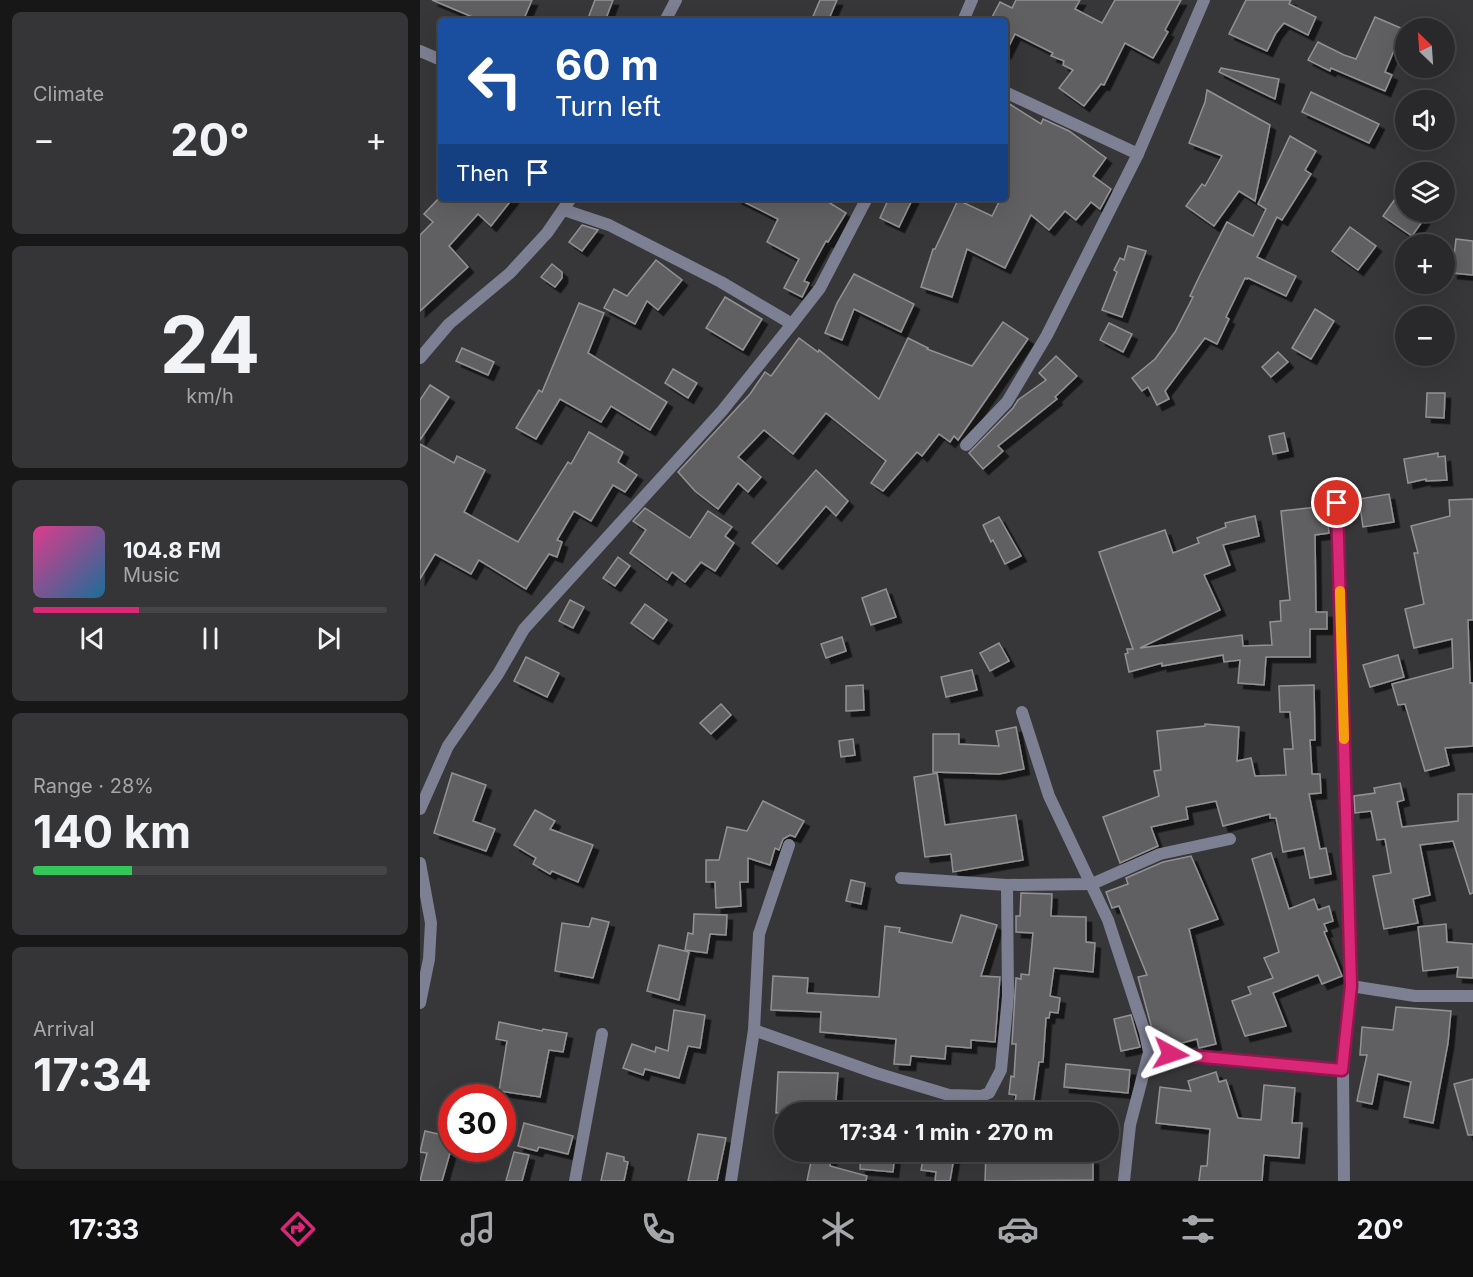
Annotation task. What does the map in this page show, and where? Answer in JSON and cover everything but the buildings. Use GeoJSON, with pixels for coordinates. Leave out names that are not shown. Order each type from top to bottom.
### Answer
{"type":"FeatureCollection","features":[{"type":"Feature","properties":{"kind":"street"},"geometry":{"type":"LineString","coordinates":[[667,18],[676,0]]}},
{"type":"Feature","properties":{"kind":"street"},"geometry":{"type":"LineString","coordinates":[[964,18],[972,0]]}},
{"type":"Feature","properties":{"kind":"street"},"geometry":{"type":"LineString","coordinates":[[966,445],[1007,402],[1047,335],[1138,154],[1204,0]]}},
{"type":"Feature","properties":{"kind":"street"},"geometry":{"type":"LineString","coordinates":[[420,51],[438,59]]}},
{"type":"Feature","properties":{"kind":"street"},"geometry":{"type":"LineString","coordinates":[[1008,93],[1138,154]]}},
{"type":"Feature","properties":{"kind":"street"},"geometry":{"type":"LineString","coordinates":[[420,358],[450,324],[510,273],[547,233],[569,201]]}},
{"type":"Feature","properties":{"kind":"street"},"geometry":{"type":"LineString","coordinates":[[420,809],[448,747],[498,674],[524,629],[722,411],[792,324],[820,288],[865,201]]}},
{"type":"Feature","properties":{"kind":"street"},"geometry":{"type":"LineString","coordinates":[[564,210],[609,225],[721,282],[792,324]]}},
{"type":"Feature","properties":{"kind":"street"},"geometry":{"type":"LineString","coordinates":[[1337,503],[1351,986],[1342,1070],[1344,1181]]}},
{"type":"Feature","properties":{"kind":"street"},"geometry":{"type":"LineString","coordinates":[[1022,712],[1048,796],[1108,920],[1145,1033],[1149,1052],[1130,1125],[1124,1181]]}},
{"type":"Feature","properties":{"kind":"street"},"geometry":{"type":"LineString","coordinates":[[901,878],[1007,885],[1092,884],[1160,854],[1230,839]]}},
{"type":"Feature","properties":{"kind":"street"},"geometry":{"type":"LineString","coordinates":[[731,1181],[754,1030],[759,934],[789,845]]}},
{"type":"Feature","properties":{"kind":"street"},"geometry":{"type":"LineString","coordinates":[[420,863],[431,923],[429,959],[420,1003]]}},
{"type":"Feature","properties":{"kind":"street"},"geometry":{"type":"LineString","coordinates":[[754,1030],[876,1073],[949,1095],[981,1096],[989,1093],[1002,1070],[1008,996],[1007,885]]}},
{"type":"Feature","properties":{"kind":"street"},"geometry":{"type":"LineString","coordinates":[[1351,986],[1415,996],[1473,996]]}},
{"type":"Feature","properties":{"kind":"street"},"geometry":{"type":"LineString","coordinates":[[575,1181],[602,1034]]}},
{"type":"Feature","properties":{"kind":"street"},"geometry":{"type":"LineString","coordinates":[[1149,1052],[1342,1070]]}},
{"type":"Feature","properties":{"kind":"slow traffic"},"geometry":{"type":"LineString","coordinates":[[1340,591],[1344,739]]}},
{"type":"Feature","properties":{"kind":"route"},"geometry":{"type":"LineString","coordinates":[[1171,1054],[1342,1070],[1351,986],[1337,503]]}}]}
